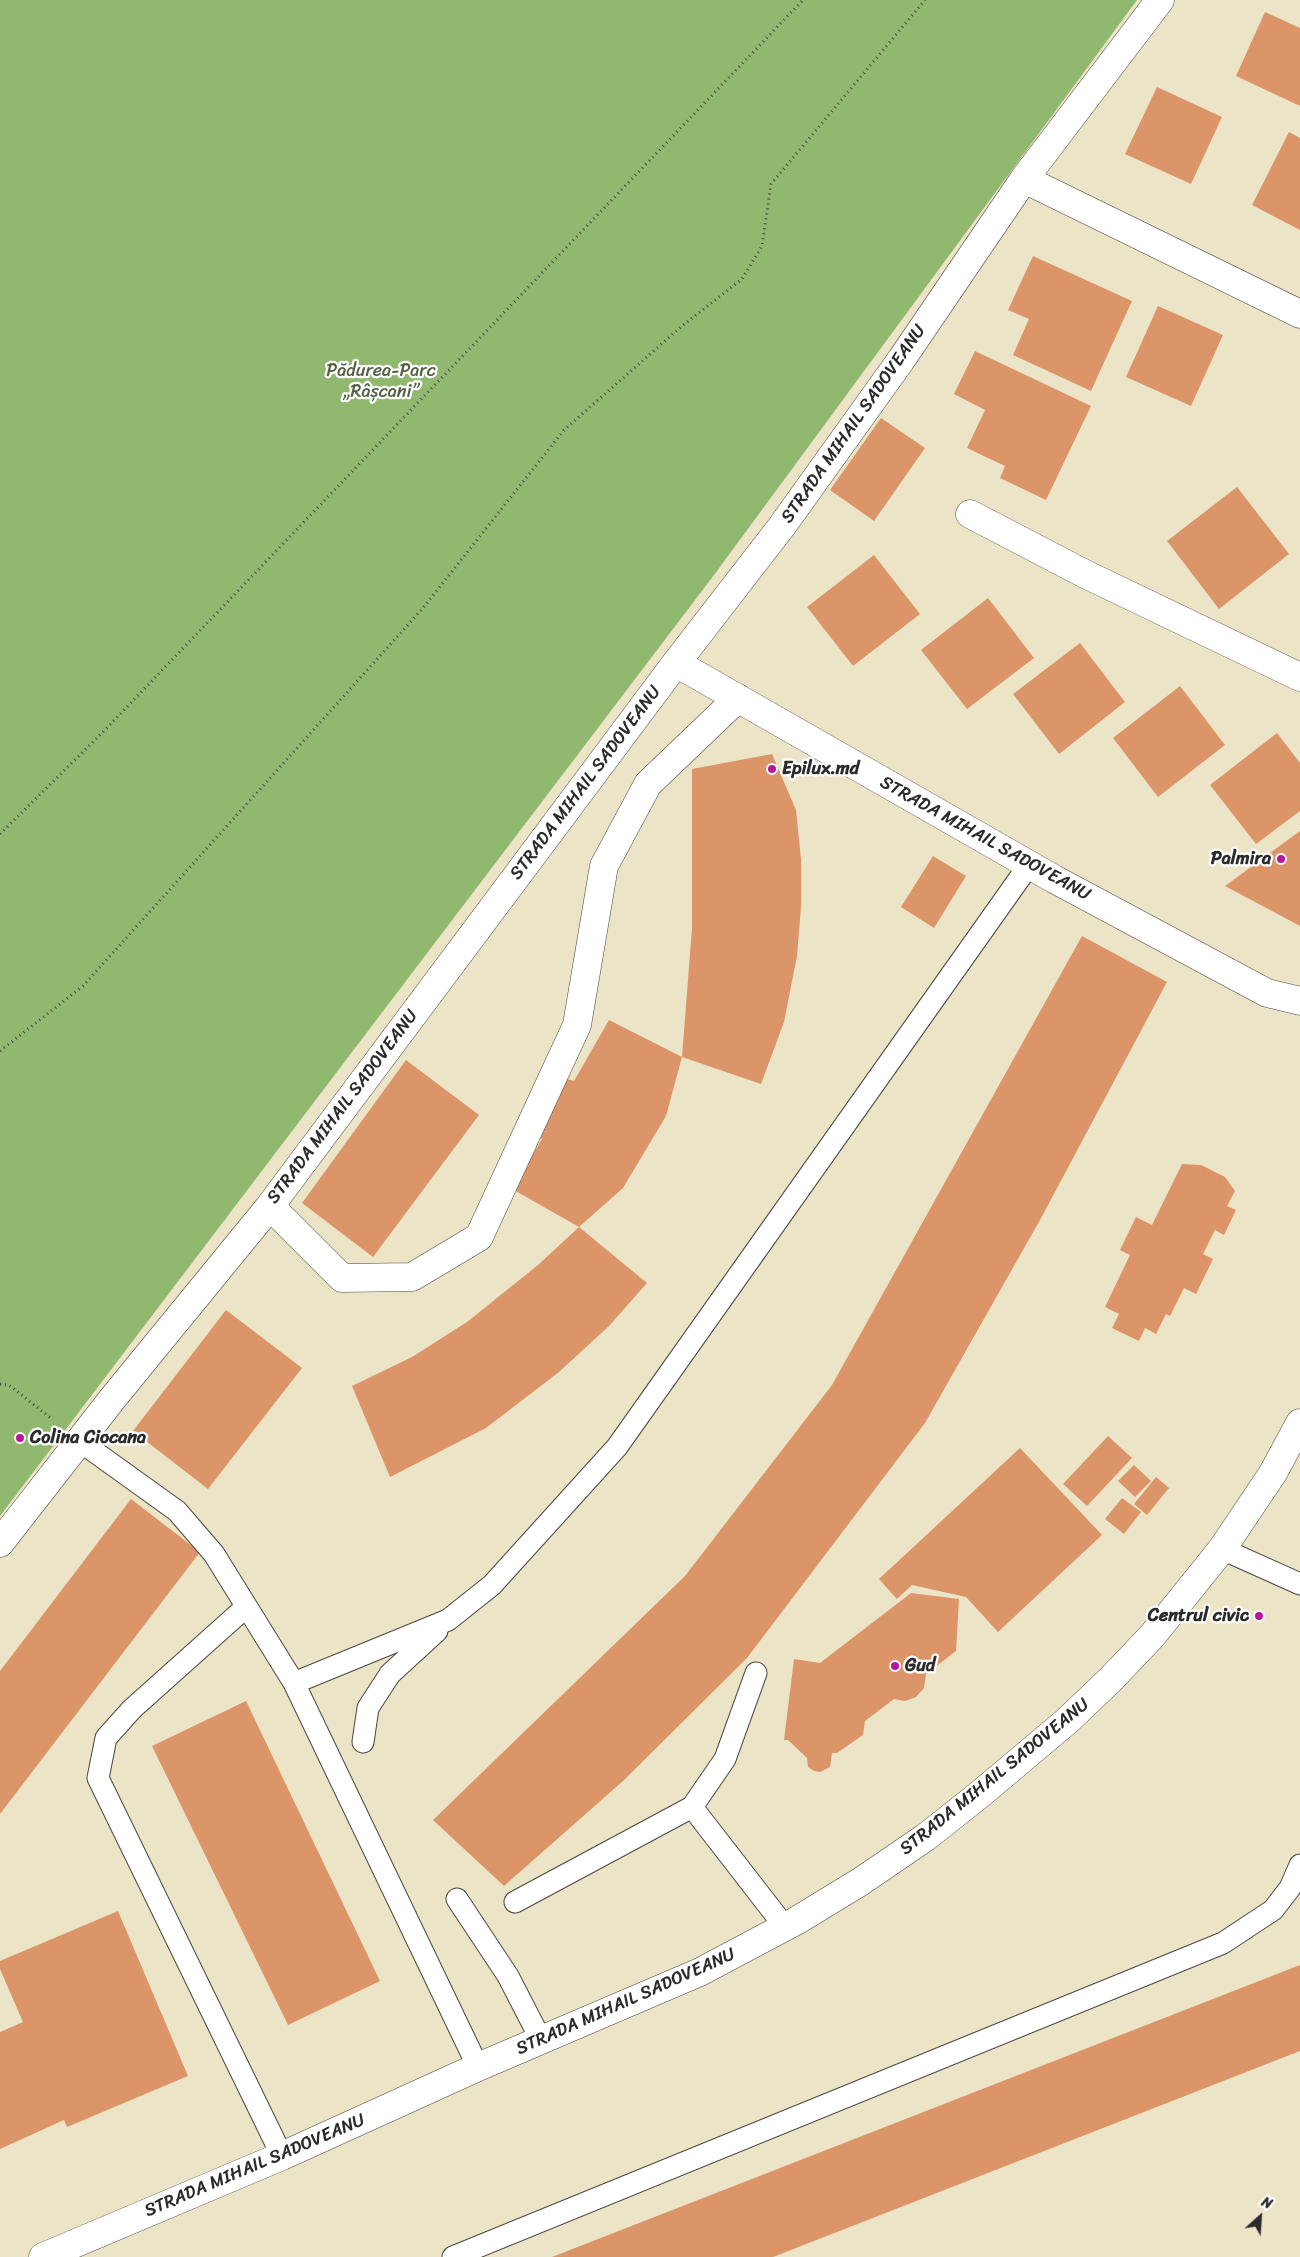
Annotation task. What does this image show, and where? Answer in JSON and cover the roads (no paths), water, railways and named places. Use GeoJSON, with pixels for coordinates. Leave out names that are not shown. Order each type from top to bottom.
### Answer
{"type":"FeatureCollection","features":[{"type":"Feature","properties":{"kind":"street","name":"STRADA MIHAIL SADOVEANU"},"geometry":{"type":"LineString","coordinates":[[0,1543],[81,1442],[113,1398],[270,1206],[676,663],[782,526],[1024,179],[1160,0]]}},
{"type":"Feature","properties":{"kind":"street"},"geometry":{"type":"LineString","coordinates":[[1024,179],[1300,314]]}},
{"type":"Feature","properties":{"kind":"street"},"geometry":{"type":"LineString","coordinates":[[970,514],[1085,574],[1300,676]]}},
{"type":"Feature","properties":{"kind":"street","name":"STRADA MIHAIL SADOVEANU"},"geometry":{"type":"LineString","coordinates":[[676,663],[1029,865],[1267,993],[1300,1002]]}},
{"type":"Feature","properties":{"kind":"street"},"geometry":{"type":"LineString","coordinates":[[270,1206],[342,1278],[412,1277],[479,1237],[577,1025],[604,866],[648,784],[738,698]]}},
{"type":"Feature","properties":{"kind":"street","name":"STRADA MIHAIL SADOVEANU"},"geometry":{"type":"LineString","coordinates":[[43,2257],[282,2156],[478,2067],[700,1972],[785,1926],[860,1882],[926,1837],[1067,1721],[1152,1636],[1222,1550],[1273,1473],[1300,1423]]}},
{"type":"Feature","properties":{"kind":"lane"},"geometry":{"type":"LineString","coordinates":[[362,1742],[368,1708],[390,1674],[448,1620],[492,1585],[617,1447],[1029,865]]}},
{"type":"Feature","properties":{"kind":"lane"},"geometry":{"type":"LineString","coordinates":[[81,1442],[177,1511],[214,1554],[294,1683],[478,2067]]}},
{"type":"Feature","properties":{"kind":"lane"},"geometry":{"type":"LineString","coordinates":[[1222,1550],[1300,1584]]}},
{"type":"Feature","properties":{"kind":"lane"},"geometry":{"type":"LineString","coordinates":[[246,1607],[132,1709],[106,1738],[98,1778],[282,2156]]}},
{"type":"Feature","properties":{"kind":"lane"},"geometry":{"type":"LineString","coordinates":[[294,1683],[448,1620]]}},
{"type":"Feature","properties":{"kind":"lane"},"geometry":{"type":"LineString","coordinates":[[515,1902],[692,1807],[725,1759],[756,1673]]}},
{"type":"Feature","properties":{"kind":"lane"},"geometry":{"type":"LineString","coordinates":[[692,1807],[785,1926]]}},
{"type":"Feature","properties":{"kind":"lane"},"geometry":{"type":"LineString","coordinates":[[453,2257],[1223,1943],[1273,1910],[1290,1888],[1300,1865]]}},
{"type":"Feature","properties":{"kind":"lane"},"geometry":{"type":"LineString","coordinates":[[457,1899],[508,1976],[541,2040]]}},
{"type":"Feature","properties":{"kind":"place","name":"Epilux.md"},"geometry":{"type":"Point","coordinates":[772,769]}},
{"type":"Feature","properties":{"kind":"place","name":"Palmira"},"geometry":{"type":"Point","coordinates":[1281,859]}},
{"type":"Feature","properties":{"kind":"place","name":"Colina Ciocana"},"geometry":{"type":"Point","coordinates":[20,1438]}},
{"type":"Feature","properties":{"kind":"place","name":"Centrul civic"},"geometry":{"type":"Point","coordinates":[1259,1616]}},
{"type":"Feature","properties":{"kind":"place","name":"Gud"},"geometry":{"type":"Point","coordinates":[895,1666]}},
{"type":"Feature","properties":{"kind":"park label","name":"Pădurea-Parc „Râșcani”"},"geometry":{"type":"Point","coordinates":[381,381]}}]}
